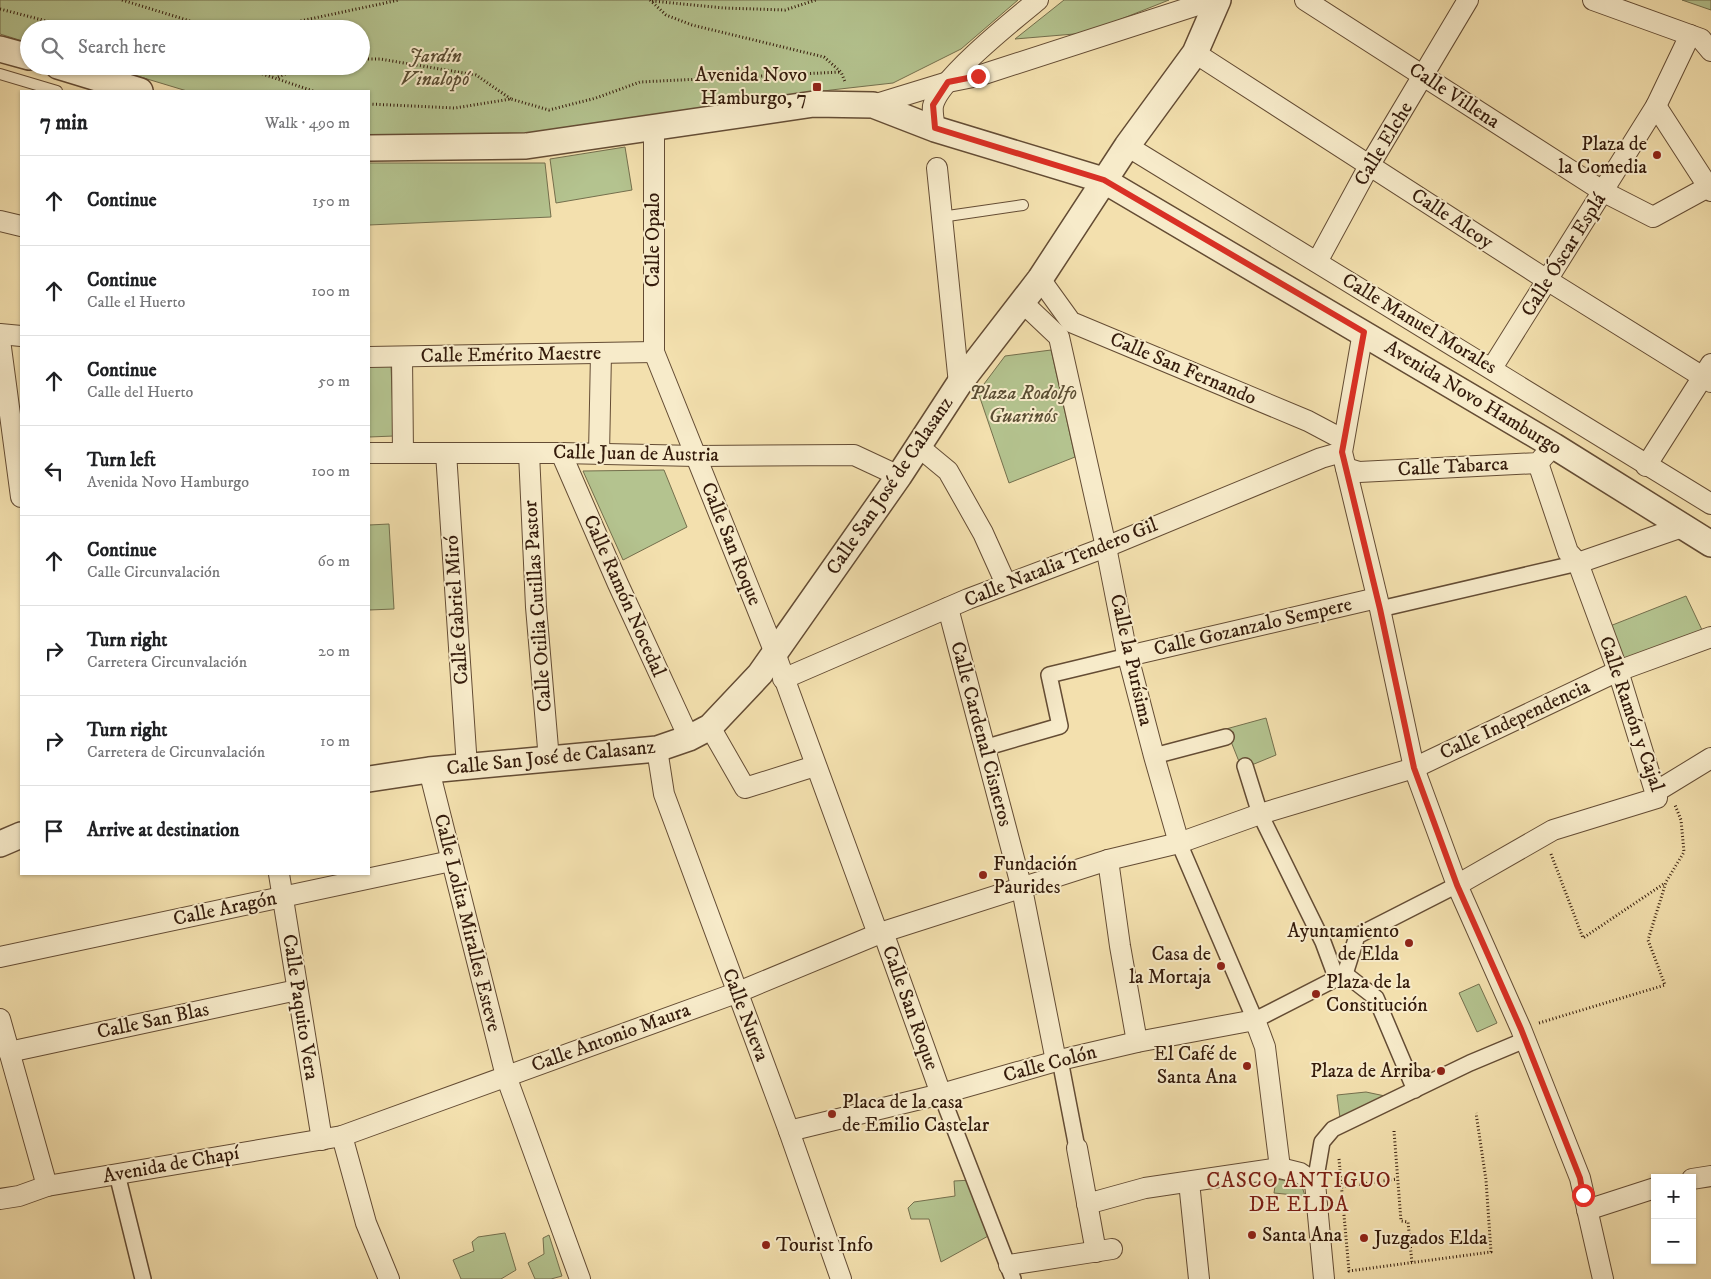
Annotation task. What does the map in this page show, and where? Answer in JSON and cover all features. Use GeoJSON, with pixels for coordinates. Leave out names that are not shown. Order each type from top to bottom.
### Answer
{"type":"FeatureCollection","features":[{"type":"Feature","properties":{"kind":"street"},"geometry":{"type":"LineString","coordinates":[[935,128],[933,105],[948,82],[998,32],[1038,0]]}},
{"type":"Feature","properties":{"kind":"street"},"geometry":{"type":"LineString","coordinates":[[873,105],[948,82],[978,76],[1213,0]]}},
{"type":"Feature","properties":{"kind":"street","name":"Calle San José de Calasanz"},"geometry":{"type":"LineString","coordinates":[[370,779],[429,770],[657,749],[700,732],[760,674],[899,476],[959,384],[1040,279],[1127,146],[1195,53],[1218,0]]}},
{"type":"Feature","properties":{"kind":"street","name":"Calle Villena"},"geometry":{"type":"LineString","coordinates":[[1305,0],[1604,192]]}},
{"type":"Feature","properties":{"kind":"street","name":"Calle Elche"},"geometry":{"type":"LineString","coordinates":[[1316,262],[1369,166],[1424,77],[1468,0]]}},
{"type":"Feature","properties":{"kind":"street"},"geometry":{"type":"LineString","coordinates":[[1593,0],[1701,39],[1711,50]]}},
{"type":"Feature","properties":{"kind":"street","name":"Calle Óscar Esplá"},"geometry":{"type":"LineString","coordinates":[[1492,368],[1604,192],[1656,106],[1690,35]]}},
{"type":"Feature","properties":{"kind":"street"},"geometry":{"type":"LineString","coordinates":[[0,49],[20,55]]}},
{"type":"Feature","properties":{"kind":"street","name":"Calle Alcoy"},"geometry":{"type":"LineString","coordinates":[[1195,53],[1547,280],[1708,374]]}},
{"type":"Feature","properties":{"kind":"street"},"geometry":{"type":"LineString","coordinates":[[76,75],[95,84],[134,90]]}},
{"type":"Feature","properties":{"kind":"street","name":"Avenida Novo Hamburgo"},"geometry":{"type":"LineString","coordinates":[[370,148],[526,146],[814,104],[873,105],[935,128],[1104,180],[1364,332],[1546,454],[1711,544]]}},
{"type":"Feature","properties":{"kind":"street"},"geometry":{"type":"LineString","coordinates":[[1604,192],[1652,217],[1710,189],[1656,106]]}},
{"type":"Feature","properties":{"kind":"street","name":"Calle Opalo"},"geometry":{"type":"LineString","coordinates":[[654,128],[654,352]]}},
{"type":"Feature","properties":{"kind":"street","name":"Calle Manuel Morales"},"geometry":{"type":"LineString","coordinates":[[1127,146],[1492,368],[1646,466],[1711,504]]}},
{"type":"Feature","properties":{"kind":"street"},"geometry":{"type":"LineString","coordinates":[[937,168],[959,384]]}},
{"type":"Feature","properties":{"kind":"street"},"geometry":{"type":"LineString","coordinates":[[0,221],[20,226]]}},
{"type":"Feature","properties":{"kind":"street"},"geometry":{"type":"LineString","coordinates":[[1040,279],[1065,330]]}},
{"type":"Feature","properties":{"kind":"street"},"geometry":{"type":"LineString","coordinates":[[1022,302],[1065,330]]}},
{"type":"Feature","properties":{"kind":"street","name":"Calle San Fernando"},"geometry":{"type":"LineString","coordinates":[[1065,330],[1308,421],[1343,453]]}},
{"type":"Feature","properties":{"kind":"street","name":"Calle la Purísima"},"geometry":{"type":"LineString","coordinates":[[1065,330],[1128,656],[1154,756],[1179,843],[1254,1020]]}},
{"type":"Feature","properties":{"kind":"street"},"geometry":{"type":"LineString","coordinates":[[1364,332],[1343,453],[1379,604],[1414,768],[1457,885],[1523,1034],[1580,1178],[1603,1279]]}},
{"type":"Feature","properties":{"kind":"street"},"geometry":{"type":"LineString","coordinates":[[0,334],[20,336]]}},
{"type":"Feature","properties":{"kind":"street"},"geometry":{"type":"LineString","coordinates":[[0,340],[12,451],[20,492]]}},
{"type":"Feature","properties":{"kind":"street","name":"Calle Emérito Maestre"},"geometry":{"type":"LineString","coordinates":[[370,357],[654,352]]}},
{"type":"Feature","properties":{"kind":"street","name":"Calle San Roque"},"geometry":{"type":"LineString","coordinates":[[654,352],[775,653],[782,679],[815,766],[1011,1272]]}},
{"type":"Feature","properties":{"kind":"street"},"geometry":{"type":"LineString","coordinates":[[599,454],[601,353]]}},
{"type":"Feature","properties":{"kind":"street"},"geometry":{"type":"LineString","coordinates":[[402,357],[403,453]]}},
{"type":"Feature","properties":{"kind":"street"},"geometry":{"type":"LineString","coordinates":[[1646,466],[1708,374]]}},
{"type":"Feature","properties":{"kind":"street"},"geometry":{"type":"LineString","coordinates":[[918,447],[948,471],[983,533],[1006,584]]}},
{"type":"Feature","properties":{"kind":"street","name":"Calle Juan de Austria"},"geometry":{"type":"LineString","coordinates":[[370,453],[561,453],[696,456],[854,455],[899,476]]}},
{"type":"Feature","properties":{"kind":"street","name":"Calle Gabriel Miró"},"geometry":{"type":"LineString","coordinates":[[446,453],[468,767]]}},
{"type":"Feature","properties":{"kind":"street","name":"Calle Otilia Cutillas Pastor"},"geometry":{"type":"LineString","coordinates":[[529,453],[536,607],[549,760]]}},
{"type":"Feature","properties":{"kind":"street","name":"Calle Ramón Nocedal"},"geometry":{"type":"LineString","coordinates":[[561,453],[618,584],[700,732],[745,788],[815,766]]}},
{"type":"Feature","properties":{"kind":"street","name":"Calle Tabarca"},"geometry":{"type":"LineString","coordinates":[[1343,453],[1359,472],[1546,454]]}},
{"type":"Feature","properties":{"kind":"street","name":"Calle Natalia Tendero Gil"},"geometry":{"type":"LineString","coordinates":[[782,679],[1006,584],[1106,547],[1321,458],[1343,453]]}},
{"type":"Feature","properties":{"kind":"street","name":"Calle Ramón y Cajal"},"geometry":{"type":"LineString","coordinates":[[1546,454],[1568,552],[1578,563],[1618,671],[1657,794]]}},
{"type":"Feature","properties":{"kind":"street"},"geometry":{"type":"LineString","coordinates":[[1379,604],[1578,563],[1682,527]]}},
{"type":"Feature","properties":{"kind":"street","name":"Calle Gozanzalo Sempere"},"geometry":{"type":"LineString","coordinates":[[1128,656],[1379,604]]}},
{"type":"Feature","properties":{"kind":"street","name":"Calle Cardenal Cisneros"},"geometry":{"type":"LineString","coordinates":[[948,608],[1022,889],[1058,1060]]}},
{"type":"Feature","properties":{"kind":"street","name":"Calle Independencia"},"geometry":{"type":"LineString","coordinates":[[1108,860],[1179,843],[1260,814],[1414,768],[1618,671],[1711,638]]}},
{"type":"Feature","properties":{"kind":"street"},"geometry":{"type":"LineString","coordinates":[[984,748],[1060,726],[1049,675],[1128,656]]}},
{"type":"Feature","properties":{"kind":"street"},"geometry":{"type":"LineString","coordinates":[[1154,756],[1226,737]]}},
{"type":"Feature","properties":{"kind":"street","name":"Calle Nueva"},"geometry":{"type":"LineString","coordinates":[[657,749],[664,794],[736,993],[789,1131],[841,1279]]}},
{"type":"Feature","properties":{"kind":"street"},"geometry":{"type":"LineString","coordinates":[[1280,1168],[1265,1048],[1254,1020],[1341,976],[1357,936],[1457,885],[1553,830],[1657,794],[1711,758]]}},
{"type":"Feature","properties":{"kind":"street"},"geometry":{"type":"LineString","coordinates":[[1245,766],[1260,814],[1323,942],[1341,976],[1376,998],[1415,1090]]}},
{"type":"Feature","properties":{"kind":"street","name":"Calle Lolita Miralles Esteve"},"geometry":{"type":"LineString","coordinates":[[429,770],[506,1076],[580,1279]]}},
{"type":"Feature","properties":{"kind":"street"},"geometry":{"type":"LineString","coordinates":[[0,834],[20,833]]}},
{"type":"Feature","properties":{"kind":"street"},"geometry":{"type":"LineString","coordinates":[[0,844],[20,834]]}},
{"type":"Feature","properties":{"kind":"street"},"geometry":{"type":"LineString","coordinates":[[1108,860],[1120,946],[1137,1042]]}},
{"type":"Feature","properties":{"kind":"street","name":"Calle Antonio Maura"},"geometry":{"type":"LineString","coordinates":[[342,1136],[736,993],[881,933],[1108,860]]}},
{"type":"Feature","properties":{"kind":"street","name":"Calle Aragón"},"geometry":{"type":"LineString","coordinates":[[0,957],[451,861]]}},
{"type":"Feature","properties":{"kind":"street","name":"Calle Paquito Vera"},"geometry":{"type":"LineString","coordinates":[[279,875],[322,1140]]}},
{"type":"Feature","properties":{"kind":"street","name":"Calle San Blas"},"geometry":{"type":"LineString","coordinates":[[9,1052],[297,990]]}},
{"type":"Feature","properties":{"kind":"street"},"geometry":{"type":"LineString","coordinates":[[0,1019],[47,1186]]}},
{"type":"Feature","properties":{"kind":"street","name":"Calle Colón"},"geometry":{"type":"LineString","coordinates":[[789,1131],[942,1094],[1058,1060],[1137,1042],[1254,1020]]}},
{"type":"Feature","properties":{"kind":"street"},"geometry":{"type":"LineString","coordinates":[[1324,1279],[1315,1183],[1322,1142],[1333,1129],[1470,1063],[1523,1034]]}},
{"type":"Feature","properties":{"kind":"street"},"geometry":{"type":"LineString","coordinates":[[1011,1272],[1104,1250],[1087,1204],[1058,1060]]}},
{"type":"Feature","properties":{"kind":"street"},"geometry":{"type":"LineString","coordinates":[[342,1136],[382,1276]]}},
{"type":"Feature","properties":{"kind":"street","name":"Avenida de Chapí"},"geometry":{"type":"LineString","coordinates":[[0,1199],[19,1196],[47,1186],[342,1136]]}},
{"type":"Feature","properties":{"kind":"street"},"geometry":{"type":"LineString","coordinates":[[1087,1204],[1145,1188],[1280,1168],[1300,1174],[1315,1183]]}},
{"type":"Feature","properties":{"kind":"street"},"geometry":{"type":"LineString","coordinates":[[117,1174],[143,1279]]}},
{"type":"Feature","properties":{"kind":"street"},"geometry":{"type":"LineString","coordinates":[[1696,1178],[1711,1176]]}},
{"type":"Feature","properties":{"kind":"street"},"geometry":{"type":"LineString","coordinates":[[1189,1182],[1199,1279]]}},
{"type":"Feature","properties":{"kind":"street"},"geometry":{"type":"LineString","coordinates":[[1587,1210],[1651,1189]]}},
{"type":"Feature","properties":{"kind":"lane"},"geometry":{"type":"LineString","coordinates":[[0,74],[54,90]]}},
{"type":"Feature","properties":{"kind":"lane"},"geometry":{"type":"LineString","coordinates":[[942,217],[1023,205]]}},
{"type":"Feature","properties":{"kind":"path"},"geometry":{"type":"LineString","coordinates":[[122,0],[187,20]]}},
{"type":"Feature","properties":{"kind":"path"},"geometry":{"type":"LineString","coordinates":[[305,20],[399,0]]}},
{"type":"Feature","properties":{"kind":"path"},"geometry":{"type":"LineString","coordinates":[[649,0],[724,8],[785,10],[816,0]]}},
{"type":"Feature","properties":{"kind":"path"},"geometry":{"type":"LineString","coordinates":[[370,59],[380,58],[476,75],[511,100],[549,110],[596,98],[640,82],[841,72],[824,57],[692,25],[666,15],[649,0]]}},
{"type":"Feature","properties":{"kind":"path"},"geometry":{"type":"LineString","coordinates":[[0,8],[43,20]]}},
{"type":"Feature","properties":{"kind":"path"},"geometry":{"type":"LineString","coordinates":[[268,75],[310,90]]}},
{"type":"Feature","properties":{"kind":"path"},"geometry":{"type":"LineString","coordinates":[[277,78],[284,75]]}},
{"type":"Feature","properties":{"kind":"path"},"geometry":{"type":"LineString","coordinates":[[370,104],[456,108],[511,100]]}},
{"type":"Feature","properties":{"kind":"path","name":"Calle Ramón y Cajal"},"geometry":{"type":"LineString","coordinates":[[1523,1034],[1664,985],[1648,940],[1666,882],[1684,852],[1681,820],[1674,802],[1657,794]]}},
{"type":"Feature","properties":{"kind":"path"},"geometry":{"type":"LineString","coordinates":[[1544,835],[1583,938],[1666,882]]}},
{"type":"Feature","properties":{"kind":"path"},"geometry":{"type":"LineString","coordinates":[[1339,1159],[1349,1271],[1491,1252],[1486,1180],[1476,1113]]}},
{"type":"Feature","properties":{"kind":"path"},"geometry":{"type":"LineString","coordinates":[[1394,1131],[1401,1221],[1408,1222],[1412,1263]]}},
{"type":"Feature","properties":{"kind":"path"},"geometry":{"type":"LineString","coordinates":[[1342,1187],[1397,1179]]}},
{"type":"Feature","properties":{"kind":"green space","name":"Jardín Vinalopó"},"geometry":{"type":"Polygon","coordinates":[[[0,0],[1018,0],[961,49],[893,83],[831,90],[524,135],[370,136],[370,90],[184,90],[134,75],[370,75],[370,20],[20,20],[20,40],[0,34],[0,0]]]}},
{"type":"Feature","properties":{"kind":"green space"},"geometry":{"type":"Polygon","coordinates":[[[1064,0],[1169,0],[1086,33],[1015,39],[1064,0]]]}},
{"type":"Feature","properties":{"kind":"green space"},"geometry":{"type":"Polygon","coordinates":[[[1682,0],[1711,0],[1711,10],[1682,0]]]}},
{"type":"Feature","properties":{"kind":"green space"},"geometry":{"type":"Polygon","coordinates":[[[625,147],[632,190],[556,203],[550,159],[625,147]]]}},
{"type":"Feature","properties":{"kind":"green space"},"geometry":{"type":"Polygon","coordinates":[[[370,163],[545,163],[551,217],[370,225],[370,163]]]}},
{"type":"Feature","properties":{"kind":"green space","name":"Plaza Rodolfo Guarinós"},"geometry":{"type":"Polygon","coordinates":[[[1051,350],[1075,457],[1009,483],[978,392],[1005,356],[1051,350]]]}},
{"type":"Feature","properties":{"kind":"green space"},"geometry":{"type":"Polygon","coordinates":[[[391,366],[394,436],[370,437],[370,367],[391,366]]]}},
{"type":"Feature","properties":{"kind":"green space"},"geometry":{"type":"Polygon","coordinates":[[[664,470],[687,527],[623,560],[583,471],[664,470]]]}},
{"type":"Feature","properties":{"kind":"green space"},"geometry":{"type":"Polygon","coordinates":[[[389,524],[394,609],[370,610],[370,525],[389,524]]]}},
{"type":"Feature","properties":{"kind":"green space"},"geometry":{"type":"Polygon","coordinates":[[[1686,596],[1703,632],[1622,661],[1610,626],[1686,596]]]}},
{"type":"Feature","properties":{"kind":"green space"},"geometry":{"type":"Polygon","coordinates":[[[1266,718],[1276,755],[1242,769],[1226,729],[1266,718]]]}},
{"type":"Feature","properties":{"kind":"green space"},"geometry":{"type":"Polygon","coordinates":[[[1479,984],[1497,1023],[1477,1032],[1459,993],[1479,984]]]}},
{"type":"Feature","properties":{"kind":"green space"},"geometry":{"type":"Polygon","coordinates":[[[1366,1092],[1385,1096],[1340,1118],[1337,1095],[1366,1092]]]}},
{"type":"Feature","properties":{"kind":"green space"},"geometry":{"type":"Polygon","coordinates":[[[1276,1179],[1301,1183],[1305,1196],[1274,1193],[1276,1179]]]}},
{"type":"Feature","properties":{"kind":"green space"},"geometry":{"type":"Polygon","coordinates":[[[972,1180],[990,1235],[941,1262],[929,1219],[911,1219],[908,1208],[914,1202],[955,1196],[954,1181],[972,1180]]]}},
{"type":"Feature","properties":{"kind":"green space"},"geometry":{"type":"Polygon","coordinates":[[[505,1233],[516,1270],[501,1279],[461,1279],[453,1260],[474,1251],[472,1242],[478,1237],[505,1233]]]}},
{"type":"Feature","properties":{"kind":"green space"},"geometry":{"type":"Polygon","coordinates":[[[549,1235],[562,1276],[551,1279],[535,1279],[528,1263],[544,1254],[543,1238],[549,1235]]]}},
{"type":"Feature","properties":{"kind":"place","name":"Avenida Novo Hamburgo, 7"},"geometry":{"type":"Point","coordinates":[817,87]}},
{"type":"Feature","properties":{"kind":"place","name":"Plaza de la Comedia"},"geometry":{"type":"Point","coordinates":[1657,155]}},
{"type":"Feature","properties":{"kind":"place","name":"Fundación Paurides"},"geometry":{"type":"Point","coordinates":[983,875]}},
{"type":"Feature","properties":{"kind":"place","name":"Ayuntamiento de Elda"},"geometry":{"type":"Point","coordinates":[1409,943]}},
{"type":"Feature","properties":{"kind":"place","name":"Casa de la Mortaja"},"geometry":{"type":"Point","coordinates":[1221,966]}},
{"type":"Feature","properties":{"kind":"place","name":"Plaza de la Constitución"},"geometry":{"type":"Point","coordinates":[1316,994]}},
{"type":"Feature","properties":{"kind":"place","name":"El Café de Santa Ana"},"geometry":{"type":"Point","coordinates":[1247,1066]}},
{"type":"Feature","properties":{"kind":"place","name":"Plaza de Arriba"},"geometry":{"type":"Point","coordinates":[1441,1071]}},
{"type":"Feature","properties":{"kind":"place","name":"Placa de la casa de Emilio Castelar"},"geometry":{"type":"Point","coordinates":[832,1114]}},
{"type":"Feature","properties":{"kind":"place","name":"Santa Ana"},"geometry":{"type":"Point","coordinates":[1252,1235]}},
{"type":"Feature","properties":{"kind":"place","name":"Juzgados Elda"},"geometry":{"type":"Point","coordinates":[1364,1238]}},
{"type":"Feature","properties":{"kind":"place","name":"Tourist Info"},"geometry":{"type":"Point","coordinates":[766,1245]}},
{"type":"Feature","properties":{"kind":"district","name":"CASCO ANTIGUO DE ELDA"},"geometry":{"type":"Point","coordinates":[1299,1193]}},
{"type":"Feature","properties":{"kind":"route"},"geometry":{"type":"LineString","coordinates":[[978,76],[948,82],[933,105],[935,128],[1104,180],[1364,332],[1342,439],[1342,452],[1380,609],[1414,768],[1457,885],[1521,1029],[1580,1178],[1583,1195]]}}]}
